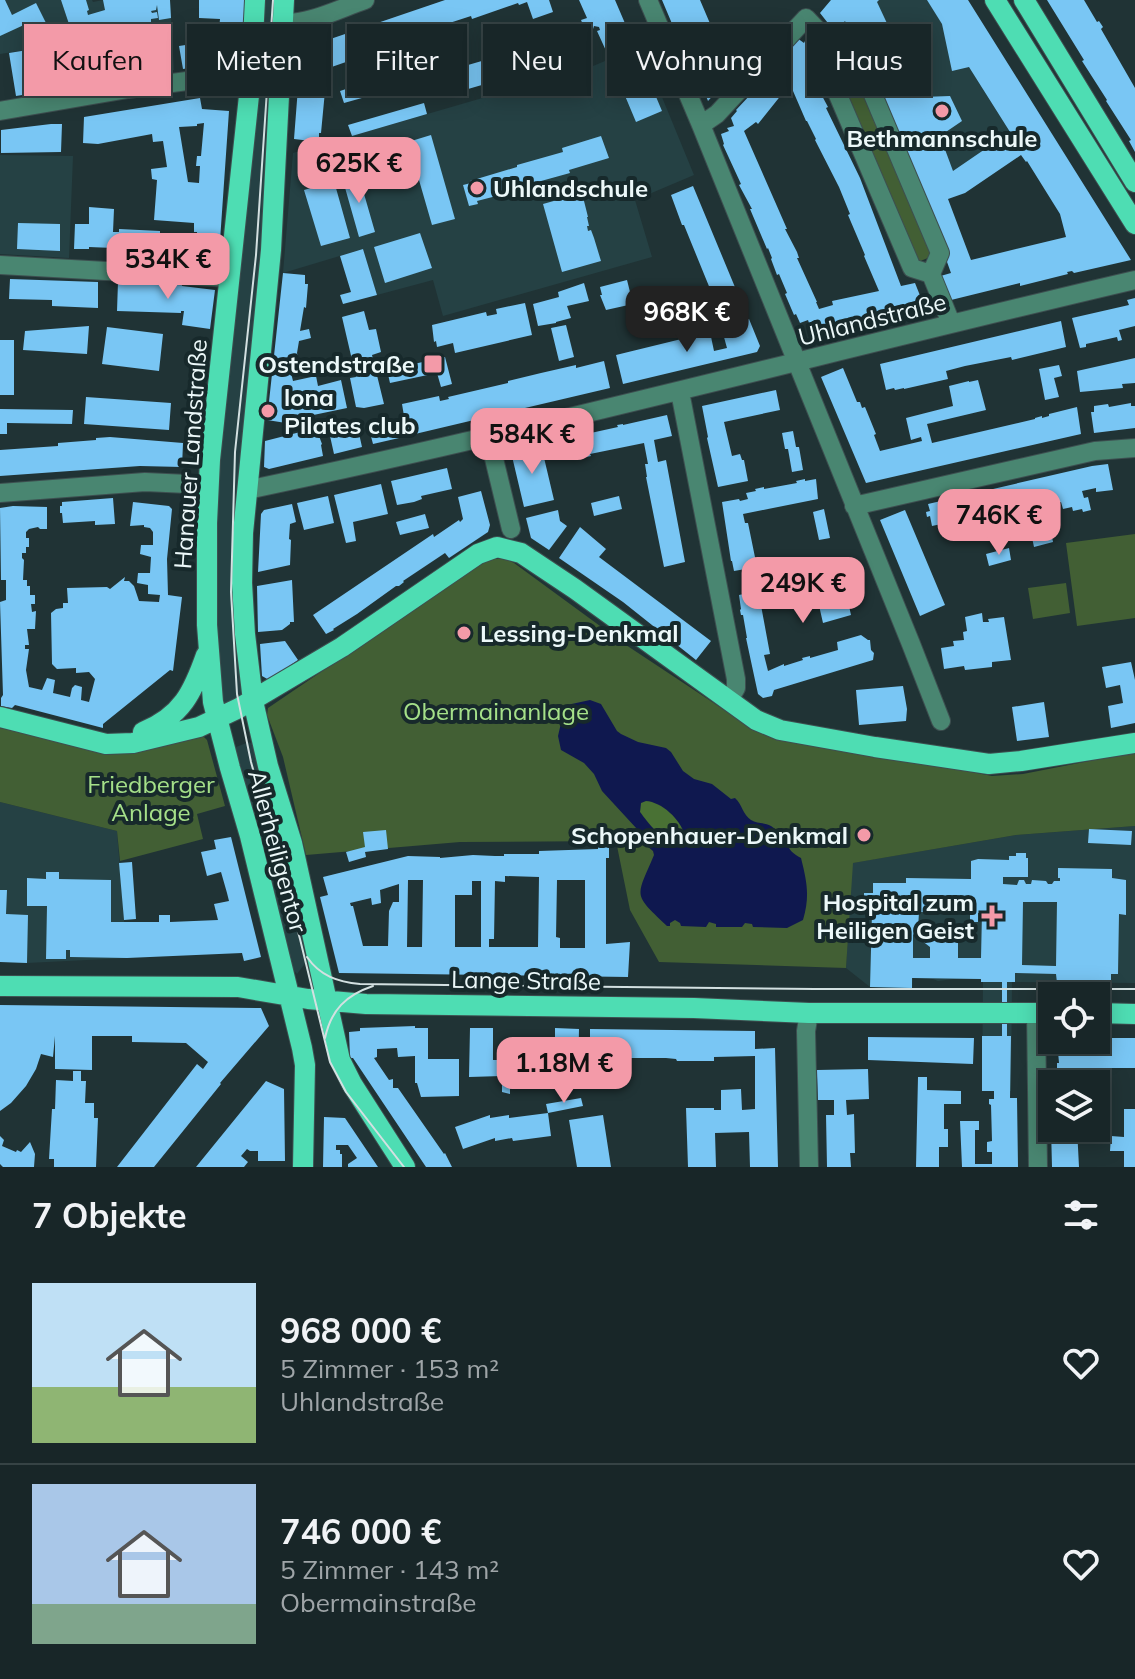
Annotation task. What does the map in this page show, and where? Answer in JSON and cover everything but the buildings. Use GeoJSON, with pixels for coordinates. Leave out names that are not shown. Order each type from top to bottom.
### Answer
{"type":"FeatureCollection","features":[{"type":"Feature","properties":{"kind":"main road","name":"Hanauer Landstraße"},"geometry":{"type":"LineString","coordinates":[[254,24],[255,0]]}},
{"type":"Feature","properties":{"kind":"main road"},"geometry":{"type":"LineString","coordinates":[[253,701],[245,634],[243,533],[271,250],[284,0]]}},
{"type":"Feature","properties":{"kind":"main road"},"geometry":{"type":"LineString","coordinates":[[995,0],[1135,224]]}},
{"type":"Feature","properties":{"kind":"main road"},"geometry":{"type":"LineString","coordinates":[[1024,0],[1135,182]]}},
{"type":"Feature","properties":{"kind":"main road","name":"Hanauer Landstraße"},"geometry":{"type":"LineString","coordinates":[[220,718],[213,702],[208,649],[209,485],[249,96]]}},
{"type":"Feature","properties":{"kind":"main road"},"geometry":{"type":"LineString","coordinates":[[0,717],[84,740],[114,744],[133,743],[199,727],[253,701],[342,647],[478,554],[497,547],[514,550],[537,563],[756,720],[780,730],[989,764],[1135,743]]}},
{"type":"Feature","properties":{"kind":"main road"},"geometry":{"type":"LineString","coordinates":[[114,744],[166,721],[177,711],[194,686],[208,649]]}},
{"type":"Feature","properties":{"kind":"main road","name":"Allerheiligentor"},"geometry":{"type":"LineString","coordinates":[[253,701],[266,759],[292,843],[336,1049],[344,1071],[405,1167]]}},
{"type":"Feature","properties":{"kind":"main road","name":"Allerheiligentor"},"geometry":{"type":"LineString","coordinates":[[266,759],[255,738],[233,721],[220,718],[305,1065],[303,1167]]}},
{"type":"Feature","properties":{"kind":"main road","name":"Lange Straße"},"geometry":{"type":"LineString","coordinates":[[0,986],[238,987],[325,1001],[366,1004],[694,1008],[809,1013],[1038,1012]]}},
{"type":"Feature","properties":{"kind":"main road"},"geometry":{"type":"LineString","coordinates":[[1110,1013],[1135,1014]]}},
{"type":"Feature","properties":{"kind":"street"},"geometry":{"type":"LineString","coordinates":[[282,23],[306,21],[365,0]]}},
{"type":"Feature","properties":{"kind":"street"},"geometry":{"type":"LineString","coordinates":[[648,0],[941,721]]}},
{"type":"Feature","properties":{"kind":"street"},"geometry":{"type":"LineString","coordinates":[[701,125],[717,114],[806,18],[812,24]]}},
{"type":"Feature","properties":{"kind":"street"},"geometry":{"type":"LineString","coordinates":[[0,111],[187,81]]}},
{"type":"Feature","properties":{"kind":"street"},"geometry":{"type":"LineString","coordinates":[[838,96],[912,268],[931,274]]}},
{"type":"Feature","properties":{"kind":"street"},"geometry":{"type":"LineString","coordinates":[[874,96],[940,253],[931,274],[951,323]]}},
{"type":"Feature","properties":{"kind":"street"},"geometry":{"type":"LineString","coordinates":[[0,265],[230,278]]}},
{"type":"Feature","properties":{"kind":"street","name":"Uhlandstraße"},"geometry":{"type":"LineString","coordinates":[[247,490],[489,438],[1135,280]]}},
{"type":"Feature","properties":{"kind":"street"},"geometry":{"type":"LineString","coordinates":[[680,392],[735,674],[736,688],[729,700]]}},
{"type":"Feature","properties":{"kind":"street"},"geometry":{"type":"LineString","coordinates":[[489,438],[511,529]]}},
{"type":"Feature","properties":{"kind":"street"},"geometry":{"type":"LineString","coordinates":[[854,506],[1095,451],[1128,448]]}},
{"type":"Feature","properties":{"kind":"street"},"geometry":{"type":"LineString","coordinates":[[0,493],[145,482],[209,485]]}},
{"type":"Feature","properties":{"kind":"street"},"geometry":{"type":"LineString","coordinates":[[809,1013],[806,1031],[809,1167]]}},
{"type":"Feature","properties":{"kind":"street"},"geometry":{"type":"LineString","coordinates":[[1038,1167],[1042,1054]]}},
{"type":"Feature","properties":{"kind":"shaded area"},"geometry":{"type":"Polygon","coordinates":[[[0,0],[170,0],[174,70],[171,70],[171,24],[24,24],[24,50],[0,54],[0,0]]]}},
{"type":"Feature","properties":{"kind":"shaded area"},"geometry":{"type":"Polygon","coordinates":[[[263,0],[278,0],[276,24],[261,24],[263,0]]]}},
{"type":"Feature","properties":{"kind":"shaded area","name":"Bethmannschule"},"geometry":{"type":"Polygon","coordinates":[[[831,0],[968,0],[983,89],[1023,153],[964,193],[910,158],[881,96],[931,96],[931,24],[829,24],[820,13],[831,0]]]}},
{"type":"Feature","properties":{"kind":"shaded area","name":"Uhlandschule"},"geometry":{"type":"Polygon","coordinates":[[[607,60],[607,96],[662,96],[694,175],[635,200],[652,257],[443,316],[433,280],[377,295],[363,249],[283,273],[293,153],[490,96],[591,96],[593,66],[607,60]]]}},
{"type":"Feature","properties":{"kind":"shaded area"},"geometry":{"type":"Polygon","coordinates":[[[254,96],[272,96],[236,632],[240,679],[245,685],[247,697],[223,709],[215,505],[254,96]]]}},
{"type":"Feature","properties":{"kind":"shaded area"},"geometry":{"type":"Polygon","coordinates":[[[0,155],[73,156],[69,258],[0,254],[0,155]]]}},
{"type":"Feature","properties":{"kind":"shaded area"},"geometry":{"type":"Polygon","coordinates":[[[590,700],[601,704],[621,734],[638,742],[666,748],[683,771],[694,779],[712,784],[731,799],[735,798],[751,820],[769,825],[788,838],[790,850],[801,858],[805,874],[807,896],[803,920],[787,928],[753,927],[745,923],[742,927],[716,927],[716,924],[709,922],[706,927],[681,926],[675,920],[667,926],[648,907],[641,894],[653,851],[636,837],[637,829],[602,791],[594,774],[584,763],[561,750],[558,736],[560,716],[567,705],[590,700]],[[652,802],[641,803],[640,812],[663,837],[681,841],[685,835],[679,823],[670,812],[652,802]]]}},
{"type":"Feature","properties":{"kind":"shaded area"},"geometry":{"type":"Polygon","coordinates":[[[249,742],[254,745],[282,841],[310,957],[297,974],[291,967],[233,753],[236,747],[249,742]]]}},
{"type":"Feature","properties":{"kind":"shaded area"},"geometry":{"type":"Polygon","coordinates":[[[0,802],[117,831],[127,958],[0,962],[0,802]]]}},
{"type":"Feature","properties":{"kind":"shaded area","name":"Hospital zum Heiligen Geist"},"geometry":{"type":"Polygon","coordinates":[[[1135,826],[1135,983],[1012,982],[1011,1091],[982,1091],[983,982],[980,979],[938,981],[913,978],[912,988],[870,987],[846,968],[852,863],[1016,835],[1135,826]]]}},
{"type":"Feature","properties":{"kind":"green space"},"geometry":{"type":"Polygon","coordinates":[[[847,96],[867,96],[935,255],[918,262],[847,96]]]}},
{"type":"Feature","properties":{"kind":"green space"},"geometry":{"type":"Polygon","coordinates":[[[1135,534],[1135,618],[1077,626],[1066,543],[1135,534]]]}},
{"type":"Feature","properties":{"kind":"green space","name":"Obermainanlage"},"geometry":{"type":"Polygon","coordinates":[[[506,559],[626,645],[753,729],[992,776],[1023,774],[1135,752],[1135,826],[1016,835],[853,863],[846,968],[659,962],[630,910],[616,841],[460,842],[306,855],[283,757],[267,715],[268,708],[487,560],[506,559]]]}},
{"type":"Feature","properties":{"kind":"green space"},"geometry":{"type":"Polygon","coordinates":[[[1066,583],[1070,613],[1033,619],[1028,588],[1066,583]]]}},
{"type":"Feature","properties":{"kind":"green space","name":"Friedberger Anlage"},"geometry":{"type":"Polygon","coordinates":[[[0,728],[119,754],[202,735],[207,740],[225,806],[197,814],[203,839],[120,861],[117,831],[0,802],[0,728]]]}},
{"type":"Feature","properties":{"kind":"green space"},"geometry":{"type":"Polygon","coordinates":[[[641,803],[658,804],[675,817],[685,835],[681,841],[669,840],[653,828],[640,812],[641,803]]]}},
{"type":"Feature","properties":{"kind":"tram line"},"geometry":{"type":"LineString","coordinates":[[273,0],[256,255],[235,452],[231,592],[237,694],[251,762],[330,1062],[346,1092],[404,1167]]}},
{"type":"Feature","properties":{"kind":"tram line"},"geometry":{"type":"LineString","coordinates":[[307,957],[330,977],[360,984],[1135,989]]}},
{"type":"Feature","properties":{"kind":"tram line"},"geometry":{"type":"LineString","coordinates":[[325,1038],[331,1019],[341,1005],[373,986]]}},
{"type":"Feature","properties":{"kind":"place","name":"Bethmannschule"},"geometry":{"type":"Point","coordinates":[942,111]}},
{"type":"Feature","properties":{"kind":"place","name":"Uhlandschule"},"geometry":{"type":"Point","coordinates":[477,188]}},
{"type":"Feature","properties":{"kind":"place","name":"Ostendstraße"},"geometry":{"type":"Point","coordinates":[433,364]}},
{"type":"Feature","properties":{"kind":"place","name":"lona Pilates club"},"geometry":{"type":"Point","coordinates":[268,411]}},
{"type":"Feature","properties":{"kind":"place","name":"Lessing-Denkmal"},"geometry":{"type":"Point","coordinates":[464,633]}},
{"type":"Feature","properties":{"kind":"place","name":"Schopenhauer-Denkmal"},"geometry":{"type":"Point","coordinates":[864,835]}},
{"type":"Feature","properties":{"kind":"place","name":"Hospital zum Heiligen Geist"},"geometry":{"type":"Point","coordinates":[992,916]}}]}
